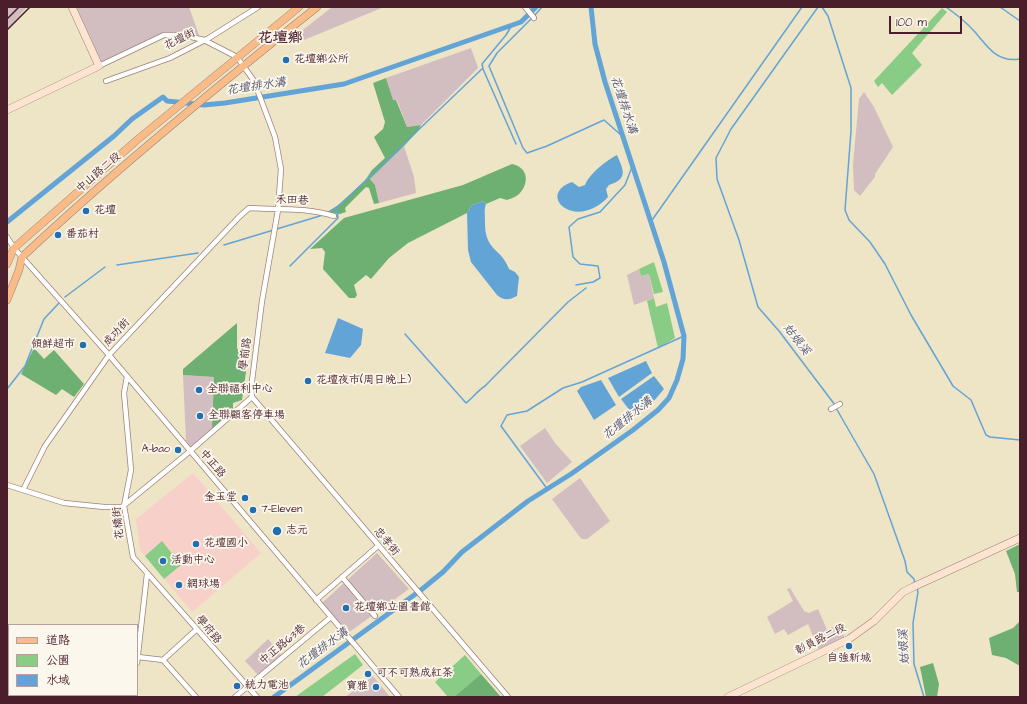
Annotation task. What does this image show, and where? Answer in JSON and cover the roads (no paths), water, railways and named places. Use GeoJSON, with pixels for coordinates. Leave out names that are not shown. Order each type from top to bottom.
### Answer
{"type":"FeatureCollection","features":[{"type":"Feature","properties":{"kind":"main road"},"geometry":{"type":"LineString","coordinates":[[7,110],[99,66],[72,7]]}},
{"type":"Feature","properties":{"kind":"main road"},"geometry":{"type":"LineString","coordinates":[[237,57],[299,7]]}},
{"type":"Feature","properties":{"kind":"main road"},"geometry":{"type":"LineString","coordinates":[[243,65],[317,7]]}},
{"type":"Feature","properties":{"kind":"main road","name":"中山路二段"},"geometry":{"type":"LineString","coordinates":[[14,248],[188,97],[237,57]]}},
{"type":"Feature","properties":{"kind":"main road","name":"中山路二段"},"geometry":{"type":"LineString","coordinates":[[22,257],[87,197],[243,65]]}},
{"type":"Feature","properties":{"kind":"main road"},"geometry":{"type":"LineString","coordinates":[[7,264],[14,248]]}},
{"type":"Feature","properties":{"kind":"main road"},"geometry":{"type":"LineString","coordinates":[[7,300],[19,270],[22,257]]}},
{"type":"Feature","properties":{"kind":"main road","name":"彰員路二段"},"geometry":{"type":"LineString","coordinates":[[728,697],[849,639],[874,621],[904,592],[913,586],[1020,538]]}},
{"type":"Feature","properties":{"kind":"street","name":"花壇街"},"geometry":{"type":"LineString","coordinates":[[106,81],[170,58],[204,40],[258,7]]}},
{"type":"Feature","properties":{"kind":"street"},"geometry":{"type":"LineString","coordinates":[[525,7],[534,18]]}},
{"type":"Feature","properties":{"kind":"street"},"geometry":{"type":"LineString","coordinates":[[99,66],[164,35],[183,34],[204,40],[237,57],[243,65]]}},
{"type":"Feature","properties":{"kind":"street","name":"學前路"},"geometry":{"type":"LineString","coordinates":[[243,65],[263,102],[275,137],[280,159],[278,210],[262,300],[251,389],[252,397]]}},
{"type":"Feature","properties":{"kind":"street","name":"禾田巷"},"geometry":{"type":"LineString","coordinates":[[249,208],[278,210],[295,208],[334,216]]}},
{"type":"Feature","properties":{"kind":"street","name":"成功街"},"geometry":{"type":"LineString","coordinates":[[23,490],[46,446],[109,356],[207,250],[249,208]]}},
{"type":"Feature","properties":{"kind":"street"},"geometry":{"type":"LineString","coordinates":[[7,237],[22,257]]}},
{"type":"Feature","properties":{"kind":"street","name":"中正路"},"geometry":{"type":"LineString","coordinates":[[22,257],[127,377],[399,697]]}},
{"type":"Feature","properties":{"kind":"street","name":"花橋街"},"geometry":{"type":"LineString","coordinates":[[127,377],[124,393],[131,470],[124,506],[133,557],[147,574]]}},
{"type":"Feature","properties":{"kind":"street"},"geometry":{"type":"LineString","coordinates":[[7,485],[64,503],[104,507],[124,506],[190,452],[252,397]]}},
{"type":"Feature","properties":{"kind":"street","name":"忠孝街"},"geometry":{"type":"LineString","coordinates":[[252,397],[508,697]]}},
{"type":"Feature","properties":{"kind":"street"},"geometry":{"type":"LineString","coordinates":[[831,409],[840,404]]}},
{"type":"Feature","properties":{"kind":"street"},"geometry":{"type":"LineString","coordinates":[[316,600],[378,546]]}},
{"type":"Feature","properties":{"kind":"street"},"geometry":{"type":"LineString","coordinates":[[147,574],[138,657],[163,660],[196,697]]}},
{"type":"Feature","properties":{"kind":"street","name":"學府路"},"geometry":{"type":"LineString","coordinates":[[147,574],[257,697]]}},
{"type":"Feature","properties":{"kind":"street"},"geometry":{"type":"LineString","coordinates":[[342,577],[375,616]]}},
{"type":"Feature","properties":{"kind":"street","name":"中正路63巷"},"geometry":{"type":"LineString","coordinates":[[235,697],[331,617]]}},
{"type":"Feature","properties":{"kind":"street"},"geometry":{"type":"LineString","coordinates":[[163,660],[196,630]]}},
{"type":"Feature","properties":{"kind":"water"},"geometry":{"type":"Polygon","coordinates":[[[617,155],[623,170],[623,174],[619,180],[609,185],[606,189],[608,197],[596,207],[584,211],[573,211],[564,208],[559,202],[558,195],[562,188],[572,182],[579,187],[585,185],[590,176],[608,160],[617,155]]]}},
{"type":"Feature","properties":{"kind":"water"},"geometry":{"type":"Polygon","coordinates":[[[483,201],[486,204],[485,230],[487,238],[490,244],[506,262],[509,269],[515,272],[519,277],[517,296],[511,298],[504,299],[497,295],[471,262],[468,250],[467,213],[472,205],[483,201]]]}},
{"type":"Feature","properties":{"kind":"water"},"geometry":{"type":"Polygon","coordinates":[[[338,318],[363,329],[361,345],[350,358],[325,353],[338,318]]]}},
{"type":"Feature","properties":{"kind":"water"},"geometry":{"type":"Polygon","coordinates":[[[646,361],[652,373],[619,397],[608,378],[646,361]]]}},
{"type":"Feature","properties":{"kind":"water"},"geometry":{"type":"Polygon","coordinates":[[[654,376],[664,389],[653,402],[634,416],[621,399],[654,376]]]}},
{"type":"Feature","properties":{"kind":"water"},"geometry":{"type":"Polygon","coordinates":[[[601,380],[616,405],[594,420],[577,391],[581,387],[601,380]]]}},
{"type":"Feature","properties":{"kind":"waterway","name":"花壇排水溝"},"geometry":{"type":"LineString","coordinates":[[7,222],[114,136],[132,119],[163,97],[167,101],[204,105],[344,84],[521,22],[536,7]]}},
{"type":"Feature","properties":{"kind":"waterway"},"geometry":{"type":"LineString","coordinates":[[534,16],[542,7]]}},
{"type":"Feature","properties":{"kind":"waterway","name":"花壇排水溝"},"geometry":{"type":"LineString","coordinates":[[274,697],[421,590],[443,572],[462,552],[528,501],[571,474],[633,430],[658,410],[669,398],[677,380],[683,359],[684,336],[664,262],[605,82],[595,44],[591,7]]}},
{"type":"Feature","properties":{"kind":"waterway"},"geometry":{"type":"LineString","coordinates":[[650,223],[802,7]]}},
{"type":"Feature","properties":{"kind":"waterway","name":"姑娘溪"},"geometry":{"type":"LineString","coordinates":[[818,7],[731,129],[716,158],[717,179],[739,240],[758,307],[779,331],[835,405]]}},
{"type":"Feature","properties":{"kind":"waterway"},"geometry":{"type":"LineString","coordinates":[[822,7],[828,16],[851,88],[851,131],[845,210],[849,220],[870,242],[885,264],[911,315],[953,386],[971,400],[986,435],[990,437],[1020,440]]}},
{"type":"Feature","properties":{"kind":"waterway"},"geometry":{"type":"LineString","coordinates":[[946,7],[968,25],[994,53],[1005,59],[1020,59]]}},
{"type":"Feature","properties":{"kind":"waterway"},"geometry":{"type":"LineString","coordinates":[[1000,7],[1020,21]]}},
{"type":"Feature","properties":{"kind":"waterway"},"geometry":{"type":"LineString","coordinates":[[532,18],[497,53],[489,66],[523,148],[527,153],[547,146],[604,120],[621,135]]}},
{"type":"Feature","properties":{"kind":"waterway"},"geometry":{"type":"LineString","coordinates":[[327,213],[340,205],[483,68],[482,64],[506,35],[512,25]]}},
{"type":"Feature","properties":{"kind":"waterway"},"geometry":{"type":"LineString","coordinates":[[483,69],[516,144]]}},
{"type":"Feature","properties":{"kind":"waterway"},"geometry":{"type":"LineString","coordinates":[[576,285],[593,282],[600,278],[598,266],[580,264],[573,257],[569,227],[578,219],[600,212],[625,185],[632,167]]}},
{"type":"Feature","properties":{"kind":"waterway"},"geometry":{"type":"LineString","coordinates":[[290,266],[338,218],[337,208]]}},
{"type":"Feature","properties":{"kind":"waterway"},"geometry":{"type":"LineString","coordinates":[[224,245],[323,215]]}},
{"type":"Feature","properties":{"kind":"waterway"},"geometry":{"type":"LineString","coordinates":[[117,265],[198,253]]}},
{"type":"Feature","properties":{"kind":"waterway"},"geometry":{"type":"LineString","coordinates":[[65,297],[105,267]]}},
{"type":"Feature","properties":{"kind":"waterway"},"geometry":{"type":"LineString","coordinates":[[405,334],[466,403],[485,386],[568,302],[586,288]]}},
{"type":"Feature","properties":{"kind":"waterway"},"geometry":{"type":"LineString","coordinates":[[7,389],[25,366],[44,319],[59,303]]}},
{"type":"Feature","properties":{"kind":"waterway"},"geometry":{"type":"LineString","coordinates":[[548,490],[501,426],[507,415],[527,411],[563,388],[582,382],[684,336]]}},
{"type":"Feature","properties":{"kind":"waterway","name":"姑娘溪"},"geometry":{"type":"LineString","coordinates":[[836,408],[874,474],[905,561],[907,572],[914,579],[915,584]]}},
{"type":"Feature","properties":{"kind":"waterway","name":"姑娘溪"},"geometry":{"type":"LineString","coordinates":[[917,588],[918,592],[913,623],[914,664],[924,697]]}},
{"type":"Feature","properties":{"kind":"railway"},"geometry":{"type":"LineString","coordinates":[[7,19],[19,7]]}},
{"type":"Feature","properties":{"kind":"railway"},"geometry":{"type":"LineString","coordinates":[[7,30],[30,7]]}},
{"type":"Feature","properties":{"kind":"place","name":"花壇鄉公所"},"geometry":{"type":"Point","coordinates":[286,60]}},
{"type":"Feature","properties":{"kind":"place","name":"花壇"},"geometry":{"type":"Point","coordinates":[86,211]}},
{"type":"Feature","properties":{"kind":"place","name":"番茄村"},"geometry":{"type":"Point","coordinates":[58,235]}},
{"type":"Feature","properties":{"kind":"place","name":"領鮮超市"},"geometry":{"type":"Point","coordinates":[83,345]}},
{"type":"Feature","properties":{"kind":"place","name":"花壇夜市(周日晚上)"},"geometry":{"type":"Point","coordinates":[308,381]}},
{"type":"Feature","properties":{"kind":"place","name":"全聯福利中心"},"geometry":{"type":"Point","coordinates":[199,390]}},
{"type":"Feature","properties":{"kind":"place","name":"全聯顧客停車場"},"geometry":{"type":"Point","coordinates":[200,416]}},
{"type":"Feature","properties":{"kind":"place","name":"A-bao"},"geometry":{"type":"Point","coordinates":[178,450]}},
{"type":"Feature","properties":{"kind":"place","name":"金玉堂"},"geometry":{"type":"Point","coordinates":[245,498]}},
{"type":"Feature","properties":{"kind":"place","name":"7-Eleven"},"geometry":{"type":"Point","coordinates":[253,510]}},
{"type":"Feature","properties":{"kind":"place","name":"志元"},"geometry":{"type":"Point","coordinates":[277,531]}},
{"type":"Feature","properties":{"kind":"place","name":"花壇國小"},"geometry":{"type":"Point","coordinates":[196,544]}},
{"type":"Feature","properties":{"kind":"place","name":"活動中心"},"geometry":{"type":"Point","coordinates":[163,561]}},
{"type":"Feature","properties":{"kind":"place","name":"網球場"},"geometry":{"type":"Point","coordinates":[179,585]}},
{"type":"Feature","properties":{"kind":"place","name":"花壇鄉立圖書館"},"geometry":{"type":"Point","coordinates":[346,608]}},
{"type":"Feature","properties":{"kind":"place","name":"自強新城"},"geometry":{"type":"Point","coordinates":[849,646]}},
{"type":"Feature","properties":{"kind":"place","name":"可不可熟成紅茶"},"geometry":{"type":"Point","coordinates":[368,674]}},
{"type":"Feature","properties":{"kind":"place","name":"統力電池"},"geometry":{"type":"Point","coordinates":[237,686]}},
{"type":"Feature","properties":{"kind":"place","name":"寶雅"},"geometry":{"type":"Point","coordinates":[376,687]}},
{"type":"Feature","properties":{"kind":"district","name":"花壇鄉"},"geometry":{"type":"Point","coordinates":[280,39]}}]}
